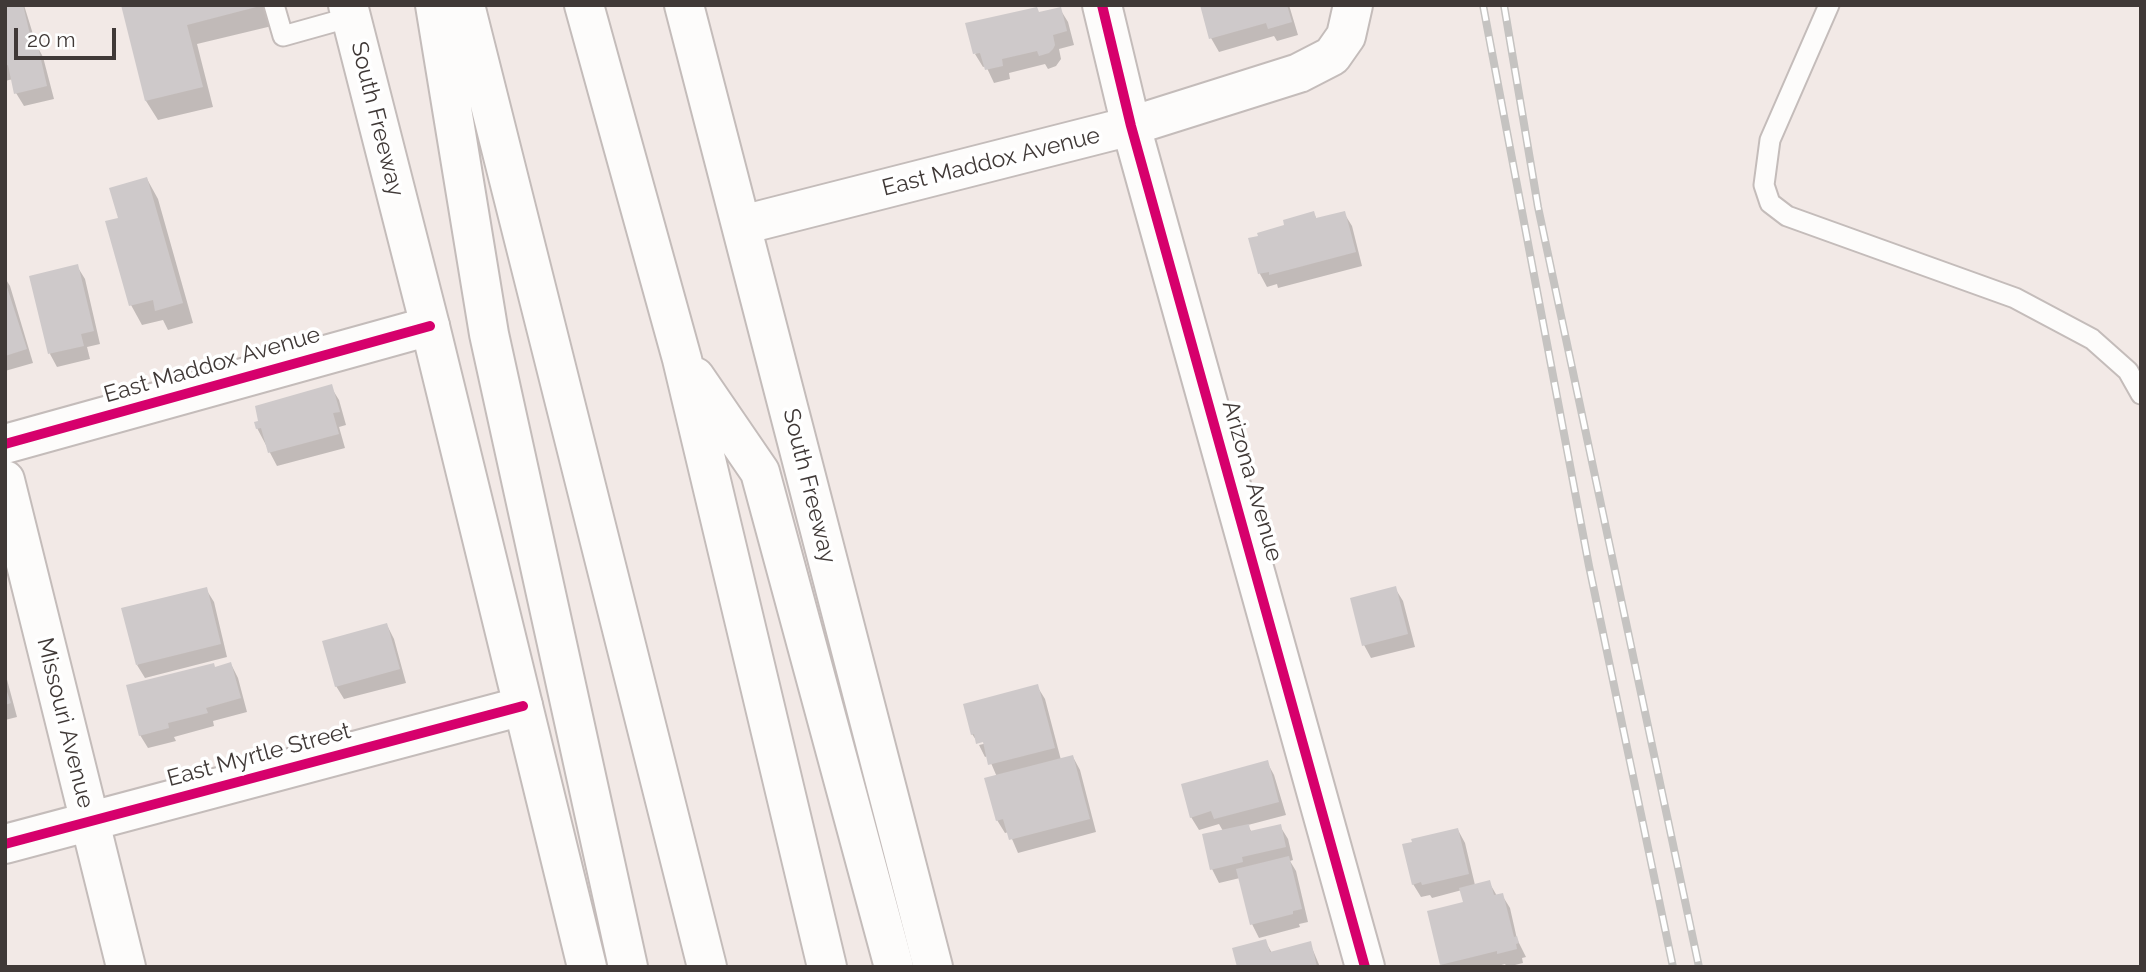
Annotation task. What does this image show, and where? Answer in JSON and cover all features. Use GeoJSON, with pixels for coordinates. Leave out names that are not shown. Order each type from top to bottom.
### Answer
{"type":"FeatureCollection","features":[{"type":"Feature","properties":{"kind":"main road"},"geometry":{"type":"LineString","coordinates":[[435,5],[489,334],[628,967]]}},
{"type":"Feature","properties":{"kind":"main road"},"geometry":{"type":"LineString","coordinates":[[465,5],[707,967]]}},
{"type":"Feature","properties":{"kind":"main road"},"geometry":{"type":"LineString","coordinates":[[584,5],[682,359],[827,967]]}},
{"type":"Feature","properties":{"kind":"main road","name":"South Freeway"},"geometry":{"type":"LineString","coordinates":[[684,5],[933,967]]}},
{"type":"Feature","properties":{"kind":"main road","name":"Arizona Avenue"},"geometry":{"type":"LineString","coordinates":[[1102,5],[1131,126],[1365,967]]}},
{"type":"Feature","properties":{"kind":"main road","name":"South Freeway"},"geometry":{"type":"LineString","coordinates":[[350,11],[587,967]]}},
{"type":"Feature","properties":{"kind":"main road","name":"East Maddox Avenue"},"geometry":{"type":"LineString","coordinates":[[742,225],[1131,126],[1298,73],[1332,56],[1350,20]]}},
{"type":"Feature","properties":{"kind":"main road","name":"East Maddox Avenue"},"geometry":{"type":"LineString","coordinates":[[5,444],[430,326]]}},
{"type":"Feature","properties":{"kind":"main road"},"geometry":{"type":"LineString","coordinates":[[682,359],[760,472],[894,967]]}},
{"type":"Feature","properties":{"kind":"main road","name":"Missouri Avenue"},"geometry":{"type":"LineString","coordinates":[[5,480],[126,967]]}},
{"type":"Feature","properties":{"kind":"main road","name":"East Myrtle Street"},"geometry":{"type":"LineString","coordinates":[[5,844],[523,706]]}},
{"type":"Feature","properties":{"kind":"lane"},"geometry":{"type":"LineString","coordinates":[[274,5],[283,36],[350,11]]}},
{"type":"Feature","properties":{"kind":"lane"},"geometry":{"type":"LineString","coordinates":[[1829,5],[1770,140],[1764,185],[1770,203],[1787,216],[2015,298],[2092,339],[2128,371],[2141,394]]}},
{"type":"Feature","properties":{"kind":"building"},"geometry":{"type":"Polygon","coordinates":[[[5,5],[23,5],[32,43],[37,42],[47,86],[14,94],[8,65],[5,66],[5,5]]]}},
{"type":"Feature","properties":{"kind":"building"},"geometry":{"type":"Polygon","coordinates":[[[121,5],[260,6],[187,25],[203,87],[145,101],[121,5]]]}},
{"type":"Feature","properties":{"kind":"building"},"geometry":{"type":"Polygon","coordinates":[[[1200,5],[1287,5],[1292,22],[1268,29],[1266,23],[1209,39],[1200,5]]]}},
{"type":"Feature","properties":{"kind":"building"},"geometry":{"type":"Polygon","coordinates":[[[1037,7],[1039,12],[1061,7],[1067,31],[1053,35],[1053,49],[1039,56],[1037,51],[1002,59],[1003,66],[985,70],[980,53],[973,54],[965,23],[1037,7]]]}},
{"type":"Feature","properties":{"kind":"building"},"geometry":{"type":"Polygon","coordinates":[[[147,177],[183,303],[155,311],[153,300],[129,306],[105,221],[118,218],[109,188],[147,177]]]}},
{"type":"Feature","properties":{"kind":"building"},"geometry":{"type":"Polygon","coordinates":[[[1314,211],[1316,218],[1345,211],[1356,252],[1269,275],[1269,272],[1258,274],[1248,238],[1284,225],[1283,220],[1314,211]]]}},
{"type":"Feature","properties":{"kind":"building"},"geometry":{"type":"Polygon","coordinates":[[[78,264],[94,331],[81,334],[84,346],[48,354],[29,276],[78,264]]]}},
{"type":"Feature","properties":{"kind":"building"},"geometry":{"type":"Polygon","coordinates":[[[5,281],[27,349],[5,356],[5,281]]]}},
{"type":"Feature","properties":{"kind":"building"},"geometry":{"type":"Polygon","coordinates":[[[332,384],[340,412],[333,413],[339,434],[268,453],[261,428],[256,429],[254,422],[258,421],[255,406],[332,384]]]}},
{"type":"Feature","properties":{"kind":"building"},"geometry":{"type":"Polygon","coordinates":[[[1396,586],[1408,634],[1362,646],[1350,598],[1396,586]]]}},
{"type":"Feature","properties":{"kind":"building"},"geometry":{"type":"Polygon","coordinates":[[[207,587],[221,644],[136,665],[121,608],[207,587]]]}},
{"type":"Feature","properties":{"kind":"building"},"geometry":{"type":"Polygon","coordinates":[[[387,623],[400,669],[335,687],[322,641],[387,623]]]}},
{"type":"Feature","properties":{"kind":"building"},"geometry":{"type":"Polygon","coordinates":[[[231,662],[241,698],[206,708],[208,713],[168,723],[169,728],[139,736],[126,685],[214,663],[215,667],[231,662]]]}},
{"type":"Feature","properties":{"kind":"building"},"geometry":{"type":"Polygon","coordinates":[[[1038,684],[1055,748],[988,765],[983,742],[976,744],[974,734],[971,735],[963,704],[1038,684]]]}},
{"type":"Feature","properties":{"kind":"building"},"geometry":{"type":"Polygon","coordinates":[[[5,686],[11,703],[5,705],[5,686]]]}},
{"type":"Feature","properties":{"kind":"building"},"geometry":{"type":"Polygon","coordinates":[[[1073,755],[1090,819],[1009,840],[1003,819],[996,821],[984,778],[1073,755]]]}},
{"type":"Feature","properties":{"kind":"building"},"geometry":{"type":"Polygon","coordinates":[[[1268,760],[1279,802],[1214,819],[1211,811],[1190,818],[1181,784],[1268,760]]]}},
{"type":"Feature","properties":{"kind":"building"},"geometry":{"type":"Polygon","coordinates":[[[1249,824],[1250,831],[1281,824],[1286,847],[1242,857],[1243,862],[1210,870],[1202,834],[1249,824]]]}},
{"type":"Feature","properties":{"kind":"building"},"geometry":{"type":"Polygon","coordinates":[[[1458,828],[1469,874],[1412,885],[1402,844],[1412,842],[1411,839],[1458,828]]]}},
{"type":"Feature","properties":{"kind":"building"},"geometry":{"type":"Polygon","coordinates":[[[1289,856],[1302,909],[1293,911],[1293,914],[1250,925],[1236,869],[1289,856]]]}},
{"type":"Feature","properties":{"kind":"building"},"geometry":{"type":"Polygon","coordinates":[[[1490,880],[1494,895],[1503,893],[1514,937],[1517,936],[1519,943],[1516,944],[1517,949],[1497,954],[1497,951],[1440,965],[1427,911],[1463,902],[1459,888],[1490,880]]]}},
{"type":"Feature","properties":{"kind":"building"},"geometry":{"type":"Polygon","coordinates":[[[1266,939],[1270,952],[1311,941],[1317,967],[1237,967],[1232,948],[1266,939]]]}},
{"type":"Feature","properties":{"kind":"railway"},"geometry":{"type":"LineString","coordinates":[[1483,5],[1589,566],[1673,967]]}},
{"type":"Feature","properties":{"kind":"railway"},"geometry":{"type":"LineString","coordinates":[[1504,5],[1538,207],[1699,967]]}},
{"type":"Feature","properties":{"kind":"cycle path"},"geometry":{"type":"LineString","coordinates":[[1102,5],[1131,126],[1365,967]]}},
{"type":"Feature","properties":{"kind":"cycle path"},"geometry":{"type":"LineString","coordinates":[[5,444],[430,326]]}},
{"type":"Feature","properties":{"kind":"cycle path"},"geometry":{"type":"LineString","coordinates":[[5,844],[523,706]]}}]}
